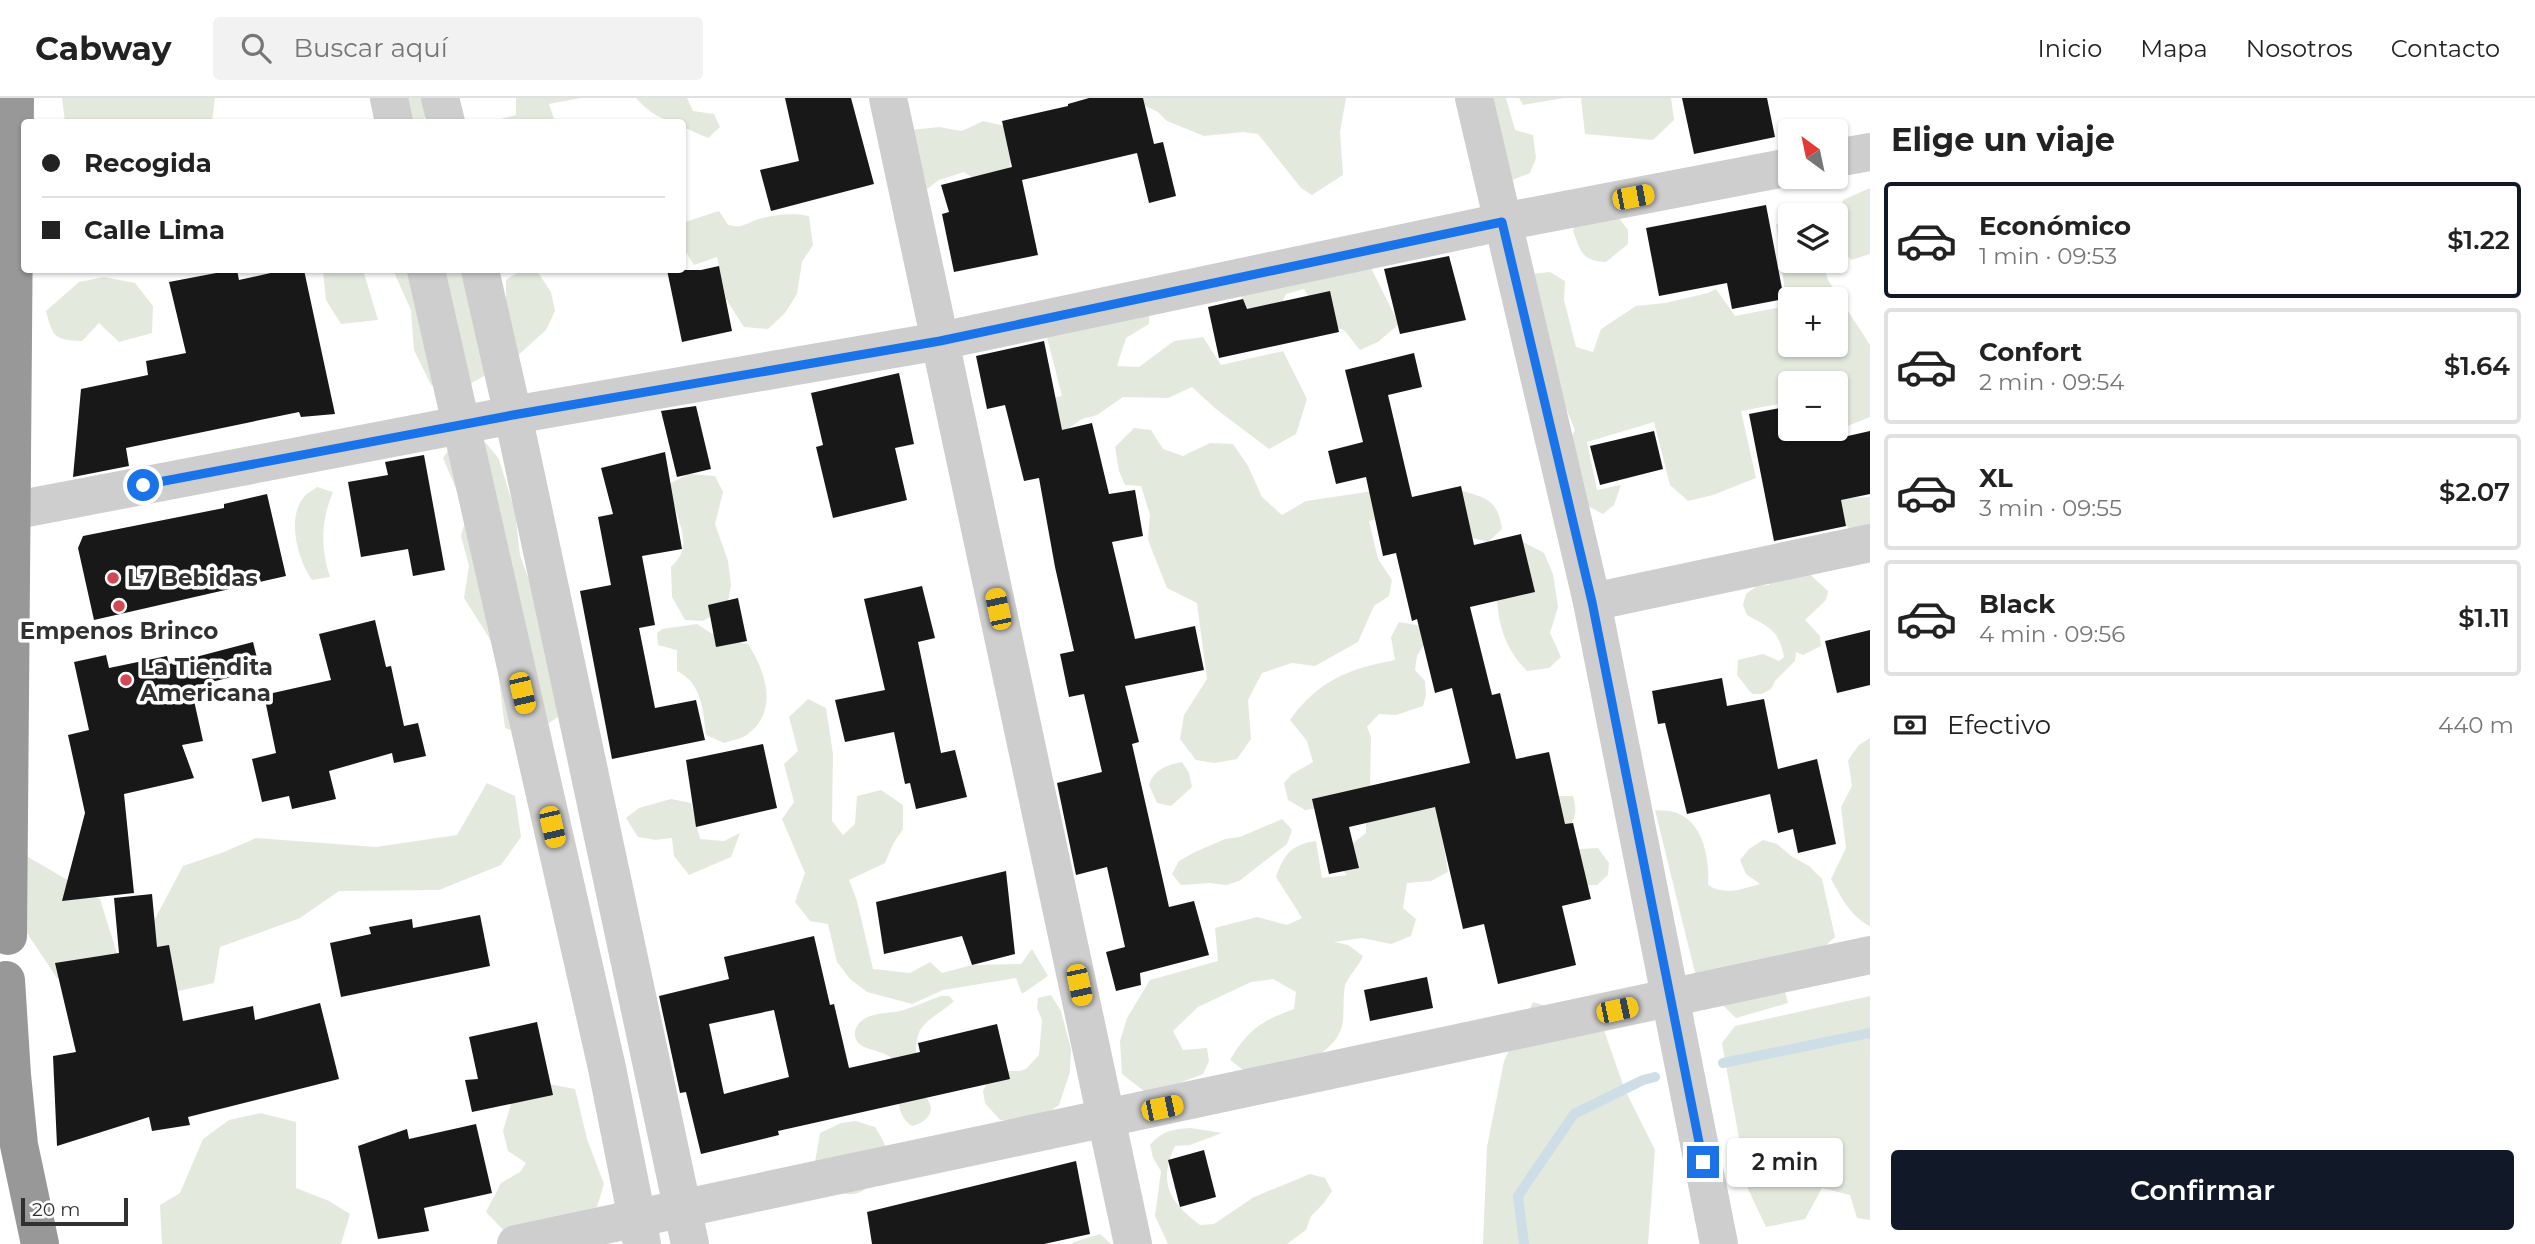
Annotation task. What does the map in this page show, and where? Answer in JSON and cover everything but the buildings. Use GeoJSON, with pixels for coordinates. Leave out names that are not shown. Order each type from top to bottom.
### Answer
{"type":"FeatureCollection","features":[{"type":"Feature","properties":{"kind":"highway"},"geometry":{"type":"LineString","coordinates":[[15,98],[4,928],[11,958],[3,985],[19,1145],[40,1244]]}},
{"type":"Feature","properties":{"kind":"street"},"geometry":{"type":"LineString","coordinates":[[389,98],[393,119]]}},
{"type":"Feature","properties":{"kind":"street"},"geometry":{"type":"LineString","coordinates":[[440,98],[445,119]]}},
{"type":"Feature","properties":{"kind":"street"},"geometry":{"type":"LineString","coordinates":[[888,98],[1133,1244]]}},
{"type":"Feature","properties":{"kind":"street"},"geometry":{"type":"LineString","coordinates":[[1474,98],[1592,602],[1719,1244]]}},
{"type":"Feature","properties":{"kind":"street"},"geometry":{"type":"LineString","coordinates":[[1848,156],[1870,152]]}},
{"type":"Feature","properties":{"kind":"street"},"geometry":{"type":"LineString","coordinates":[[11,511],[461,424],[940,341],[1502,222],[1778,169]]}},
{"type":"Feature","properties":{"kind":"street"},"geometry":{"type":"LineString","coordinates":[[427,273],[607,1068],[639,1231]]}},
{"type":"Feature","properties":{"kind":"street"},"geometry":{"type":"LineString","coordinates":[[481,273],[686,1226]]}},
{"type":"Feature","properties":{"kind":"street"},"geometry":{"type":"LineString","coordinates":[[1592,602],[1870,543]]}},
{"type":"Feature","properties":{"kind":"street"},"geometry":{"type":"LineString","coordinates":[[516,1244],[686,1226],[1108,1119],[1870,955]]}},
{"type":"Feature","properties":{"kind":"shaded area"},"geometry":{"type":"Polygon","coordinates":[[[62,98],[215,98],[212,119],[65,119],[62,98]]]}},
{"type":"Feature","properties":{"kind":"shaded area"},"geometry":{"type":"Polygon","coordinates":[[[371,98],[430,98],[424,119],[382,119],[371,98]]]}},
{"type":"Feature","properties":{"kind":"shaded area"},"geometry":{"type":"Polygon","coordinates":[[[516,98],[581,98],[549,104],[554,119],[501,119],[516,115],[516,98]]]}},
{"type":"Feature","properties":{"kind":"shaded area"},"geometry":{"type":"Polygon","coordinates":[[[636,98],[687,98],[693,111],[714,114],[720,127],[708,138],[686,128],[686,119],[666,119],[646,108],[636,98]]]}},
{"type":"Feature","properties":{"kind":"shaded area"},"geometry":{"type":"Polygon","coordinates":[[[1136,98],[1346,98],[1340,132],[1343,175],[1312,195],[1301,188],[1258,134],[1243,132],[1204,136],[1167,121],[1158,112],[1139,103],[1136,98]]]}},
{"type":"Feature","properties":{"kind":"shaded area"},"geometry":{"type":"Polygon","coordinates":[[[1476,98],[1506,98],[1515,130],[1533,135],[1536,158],[1530,173],[1505,183],[1476,98]]]}},
{"type":"Feature","properties":{"kind":"shaded area"},"geometry":{"type":"Polygon","coordinates":[[[1519,98],[1564,98],[1523,105],[1519,98]]]}},
{"type":"Feature","properties":{"kind":"shaded area"},"geometry":{"type":"Polygon","coordinates":[[[1581,98],[1671,98],[1674,120],[1653,140],[1585,134],[1581,98]]]}},
{"type":"Feature","properties":{"kind":"shaded area"},"geometry":{"type":"Polygon","coordinates":[[[983,121],[1009,127],[1016,147],[1006,176],[984,185],[964,172],[939,180],[927,189],[911,130],[939,127],[962,131],[983,121]]]}},
{"type":"Feature","properties":{"kind":"shaded area"},"geometry":{"type":"Polygon","coordinates":[[[1870,188],[1870,254],[1851,260],[1848,256],[1848,203],[1842,203],[1843,200],[1870,188]]]}},
{"type":"Feature","properties":{"kind":"shaded area"},"geometry":{"type":"Polygon","coordinates":[[[719,211],[728,225],[738,226],[778,215],[809,216],[813,245],[802,262],[797,294],[785,313],[768,329],[744,327],[726,299],[717,257],[694,265],[686,252],[686,222],[719,211]]]}},
{"type":"Feature","properties":{"kind":"shaded area"},"geometry":{"type":"Polygon","coordinates":[[[1619,218],[1628,230],[1628,244],[1606,262],[1587,257],[1573,231],[1577,221],[1619,218]]]}},
{"type":"Feature","properties":{"kind":"shaded area"},"geometry":{"type":"Polygon","coordinates":[[[1363,252],[1399,324],[1378,342],[1360,350],[1344,330],[1325,325],[1304,289],[1286,294],[1279,310],[1244,309],[1238,268],[1363,252]]]}},
{"type":"Feature","properties":{"kind":"shaded area"},"geometry":{"type":"Polygon","coordinates":[[[1550,272],[1565,281],[1564,300],[1576,347],[1593,352],[1601,329],[1636,306],[1665,303],[1716,289],[1735,316],[1778,308],[1778,357],[1848,357],[1848,311],[1870,345],[1870,417],[1848,426],[1848,371],[1778,371],[1778,404],[1741,411],[1756,478],[1713,495],[1688,501],[1670,485],[1654,422],[1587,442],[1597,490],[1621,485],[1614,505],[1603,514],[1582,503],[1564,451],[1575,430],[1562,399],[1530,274],[1550,272]]]}},
{"type":"Feature","properties":{"kind":"shaded area"},"geometry":{"type":"Polygon","coordinates":[[[323,273],[364,273],[378,320],[341,324],[326,300],[323,273]]]}},
{"type":"Feature","properties":{"kind":"shaded area"},"geometry":{"type":"Polygon","coordinates":[[[394,273],[484,273],[506,305],[506,280],[517,273],[538,273],[551,292],[555,311],[546,330],[515,358],[458,391],[442,392],[431,385],[414,350],[411,310],[394,273]]]}},
{"type":"Feature","properties":{"kind":"shaded area"},"geometry":{"type":"Polygon","coordinates":[[[1783,273],[1826,273],[1833,287],[1784,287],[1783,273]]]}},
{"type":"Feature","properties":{"kind":"shaded area"},"geometry":{"type":"Polygon","coordinates":[[[104,277],[135,283],[153,306],[152,333],[119,342],[99,323],[82,341],[66,340],[56,335],[46,311],[79,282],[104,277]]]}},
{"type":"Feature","properties":{"kind":"shaded area"},"geometry":{"type":"Polygon","coordinates":[[[1150,306],[1149,324],[1126,338],[1117,366],[1139,367],[1174,341],[1203,337],[1221,365],[1283,351],[1307,399],[1296,434],[1269,449],[1192,387],[1168,398],[1123,397],[1097,415],[1082,419],[1059,435],[1023,404],[1062,396],[1044,326],[1150,306]]]}},
{"type":"Feature","properties":{"kind":"shaded area"},"geometry":{"type":"Polygon","coordinates":[[[1134,428],[1151,430],[1163,449],[1183,456],[1210,443],[1233,444],[1248,466],[1262,497],[1282,515],[1306,501],[1394,488],[1396,515],[1369,521],[1378,559],[1392,580],[1389,596],[1374,606],[1358,642],[1315,666],[1292,663],[1262,673],[1248,700],[1251,739],[1237,759],[1214,763],[1196,760],[1180,739],[1184,715],[1207,679],[1197,603],[1167,588],[1148,540],[1150,515],[1141,486],[1125,485],[1119,471],[1115,447],[1134,428]]]}},
{"type":"Feature","properties":{"kind":"shaded area"},"geometry":{"type":"Polygon","coordinates":[[[486,443],[499,459],[515,512],[520,555],[531,586],[559,716],[530,737],[505,728],[495,647],[464,598],[469,566],[461,536],[467,515],[443,458],[451,446],[486,443]]]}},
{"type":"Feature","properties":{"kind":"shaded area"},"geometry":{"type":"Polygon","coordinates":[[[689,474],[715,476],[723,492],[715,524],[728,561],[731,585],[727,607],[703,621],[685,620],[672,597],[671,567],[682,552],[683,537],[674,504],[660,501],[665,486],[689,474]]]}},
{"type":"Feature","properties":{"kind":"shaded area"},"geometry":{"type":"Polygon","coordinates":[[[317,487],[333,492],[323,534],[330,577],[312,580],[302,562],[295,527],[299,506],[305,496],[317,487]]]}},
{"type":"Feature","properties":{"kind":"shaded area"},"geometry":{"type":"Polygon","coordinates":[[[1462,491],[1485,499],[1498,512],[1502,529],[1488,542],[1454,533],[1446,505],[1462,491]]]}},
{"type":"Feature","properties":{"kind":"shaded area"},"geometry":{"type":"Polygon","coordinates":[[[1870,497],[1870,534],[1856,538],[1848,527],[1840,523],[1832,504],[1846,498],[1870,497]]]}},
{"type":"Feature","properties":{"kind":"shaded area"},"geometry":{"type":"Polygon","coordinates":[[[1523,542],[1544,553],[1553,574],[1558,607],[1550,633],[1561,657],[1549,668],[1527,671],[1516,658],[1502,630],[1496,583],[1498,550],[1523,542]]]}},
{"type":"Feature","properties":{"kind":"shaded area"},"geometry":{"type":"Polygon","coordinates":[[[1803,568],[1828,591],[1826,600],[1805,620],[1820,636],[1821,646],[1803,655],[1796,652],[1795,661],[1775,681],[1771,689],[1762,694],[1752,694],[1737,675],[1738,660],[1763,654],[1779,661],[1784,657],[1776,635],[1747,615],[1743,605],[1746,594],[1757,586],[1769,585],[1777,574],[1803,568]]]}},
{"type":"Feature","properties":{"kind":"shaded area"},"geometry":{"type":"Polygon","coordinates":[[[1399,622],[1422,626],[1427,640],[1417,656],[1415,670],[1425,681],[1426,695],[1423,706],[1396,715],[1379,714],[1367,727],[1371,737],[1370,790],[1347,804],[1305,810],[1288,800],[1284,783],[1292,774],[1313,762],[1307,741],[1290,720],[1312,695],[1336,678],[1395,660],[1391,637],[1399,622]]]}},
{"type":"Feature","properties":{"kind":"shaded area"},"geometry":{"type":"Polygon","coordinates":[[[697,624],[720,639],[748,644],[760,666],[766,690],[764,713],[758,724],[741,738],[724,743],[706,735],[700,698],[692,683],[677,671],[677,650],[658,645],[657,633],[662,629],[697,624]]]}},
{"type":"Feature","properties":{"kind":"shaded area"},"geometry":{"type":"Polygon","coordinates":[[[808,699],[826,708],[833,754],[832,821],[843,835],[855,824],[857,796],[881,790],[903,805],[903,829],[885,863],[849,880],[857,901],[873,969],[910,973],[930,962],[942,973],[972,965],[1021,964],[1032,949],[1048,976],[1022,994],[1016,978],[943,990],[912,1004],[867,992],[850,979],[837,962],[828,924],[810,921],[795,902],[805,873],[782,819],[794,802],[784,764],[798,751],[789,717],[808,699]]]}},
{"type":"Feature","properties":{"kind":"shaded area"},"geometry":{"type":"Polygon","coordinates":[[[1870,738],[1870,926],[1852,912],[1831,879],[1846,848],[1841,807],[1852,786],[1848,760],[1859,745],[1870,738]]]}},
{"type":"Feature","properties":{"kind":"shaded area"},"geometry":{"type":"Polygon","coordinates":[[[1182,762],[1189,773],[1192,787],[1171,806],[1157,803],[1149,785],[1154,775],[1182,762]]]}},
{"type":"Feature","properties":{"kind":"shaded area"},"geometry":{"type":"Polygon","coordinates":[[[487,783],[515,796],[521,837],[501,865],[439,890],[339,891],[300,918],[220,947],[214,983],[169,993],[83,985],[57,978],[25,930],[23,854],[100,899],[118,957],[147,934],[183,866],[256,838],[376,847],[457,835],[487,783]]]}},
{"type":"Feature","properties":{"kind":"shaded area"},"geometry":{"type":"Polygon","coordinates":[[[1435,795],[1448,872],[1431,881],[1407,883],[1403,908],[1416,919],[1411,936],[1391,944],[1362,938],[1334,942],[1348,945],[1363,956],[1346,983],[1342,1026],[1337,1038],[1328,1048],[1305,1061],[1252,1077],[1230,1060],[1256,1028],[1294,1009],[1296,992],[1273,979],[1251,982],[1198,1007],[1173,1031],[1183,1050],[1207,1048],[1209,1061],[1203,1074],[1166,1088],[1144,1091],[1122,1074],[1120,1041],[1127,1018],[1150,980],[1218,961],[1215,928],[1257,917],[1287,925],[1302,918],[1276,877],[1289,852],[1300,845],[1316,841],[1322,878],[1347,875],[1338,865],[1344,850],[1366,833],[1366,808],[1435,795]]]}},
{"type":"Feature","properties":{"kind":"shaded area"},"geometry":{"type":"Polygon","coordinates":[[[1553,796],[1573,796],[1575,814],[1565,830],[1553,796]]]}},
{"type":"Feature","properties":{"kind":"shaded area"},"geometry":{"type":"Polygon","coordinates":[[[671,799],[691,803],[700,839],[724,841],[740,833],[731,857],[689,875],[674,856],[672,838],[655,840],[638,837],[626,818],[639,808],[671,799]]]}},
{"type":"Feature","properties":{"kind":"shaded area"},"geometry":{"type":"Polygon","coordinates":[[[1655,810],[1675,812],[1694,825],[1706,854],[1708,885],[1714,888],[1734,890],[1760,884],[1746,874],[1740,860],[1749,849],[1763,840],[1777,844],[1809,866],[1822,879],[1835,937],[1822,949],[1780,973],[1788,1003],[1736,1018],[1703,986],[1695,973],[1655,810]]]}},
{"type":"Feature","properties":{"kind":"shaded area"},"geometry":{"type":"Polygon","coordinates":[[[1282,819],[1292,830],[1287,844],[1239,881],[1226,885],[1181,885],[1172,874],[1179,861],[1195,852],[1282,819]]]}},
{"type":"Feature","properties":{"kind":"shaded area"},"geometry":{"type":"Polygon","coordinates":[[[1598,848],[1609,863],[1608,875],[1597,885],[1577,885],[1579,849],[1598,848]]]}},
{"type":"Feature","properties":{"kind":"shaded area"},"geometry":{"type":"Polygon","coordinates":[[[1051,995],[1061,1011],[1071,1049],[1070,1072],[1059,1105],[1045,1115],[1022,1121],[1000,1120],[985,1103],[983,1091],[990,1077],[1003,1071],[1026,1069],[1039,1055],[1042,1020],[1037,1008],[1038,998],[1051,995]]]}},
{"type":"Feature","properties":{"kind":"shaded area"},"geometry":{"type":"Polygon","coordinates":[[[941,996],[949,996],[954,1001],[924,1025],[917,1042],[918,1072],[931,1109],[924,1121],[912,1126],[906,1121],[899,1107],[896,1066],[893,1059],[860,1044],[855,1030],[862,1020],[868,1017],[900,1011],[941,996]]]}},
{"type":"Feature","properties":{"kind":"shaded area"},"geometry":{"type":"Polygon","coordinates":[[[1870,996],[1870,1220],[1857,1218],[1850,1195],[1822,1188],[1805,1219],[1766,1227],[1748,1189],[1722,1043],[1735,1026],[1870,996]]]}},
{"type":"Feature","properties":{"kind":"shaded area"},"geometry":{"type":"Polygon","coordinates":[[[1533,1002],[1601,1022],[1625,1090],[1655,1150],[1648,1244],[1483,1244],[1487,1147],[1504,1061],[1533,1002]]]}},
{"type":"Feature","properties":{"kind":"shaded area"},"geometry":{"type":"Polygon","coordinates":[[[533,1081],[575,1089],[587,1139],[604,1184],[597,1207],[510,1237],[486,1212],[501,1183],[520,1172],[526,1163],[508,1151],[503,1131],[514,1094],[533,1081]]]}},
{"type":"Feature","properties":{"kind":"shaded area"},"geometry":{"type":"Polygon","coordinates":[[[261,1113],[296,1122],[296,1188],[329,1201],[350,1214],[341,1244],[162,1244],[160,1205],[180,1193],[203,1139],[229,1120],[261,1113]]]}},
{"type":"Feature","properties":{"kind":"shaded area"},"geometry":{"type":"Polygon","coordinates":[[[855,1121],[875,1127],[885,1146],[885,1155],[872,1183],[857,1193],[848,1194],[835,1189],[814,1168],[820,1133],[841,1123],[855,1121]]]}},
{"type":"Feature","properties":{"kind":"shaded area"},"geometry":{"type":"Polygon","coordinates":[[[1191,1128],[1222,1133],[1190,1145],[1175,1146],[1167,1170],[1167,1181],[1174,1199],[1200,1225],[1214,1224],[1254,1197],[1310,1174],[1325,1178],[1332,1191],[1311,1216],[1306,1230],[1287,1244],[1168,1244],[1155,1216],[1161,1171],[1153,1158],[1150,1145],[1168,1132],[1191,1128]]]}},
{"type":"Feature","properties":{"kind":"shaded area"},"geometry":{"type":"Polygon","coordinates":[[[1100,1234],[1111,1244],[1072,1244],[1074,1242],[1100,1234]]]}},
{"type":"Feature","properties":{"kind":"waterway"},"geometry":{"type":"LineString","coordinates":[[1723,1063],[1870,1033]]}},
{"type":"Feature","properties":{"kind":"waterway"},"geometry":{"type":"LineString","coordinates":[[1524,1244],[1518,1196],[1574,1114],[1643,1080],[1655,1077]]}},
{"type":"Feature","properties":{"kind":"place","name":"L7 Bebidas"},"geometry":{"type":"Point","coordinates":[113,578]}},
{"type":"Feature","properties":{"kind":"place","name":"Empenos Brinco"},"geometry":{"type":"Point","coordinates":[119,606]}},
{"type":"Feature","properties":{"kind":"place","name":"La Tiendita Americana"},"geometry":{"type":"Point","coordinates":[126,680]}},
{"type":"Feature","properties":{"kind":"route"},"geometry":{"type":"LineString","coordinates":[[143,485],[513,415],[940,341],[1502,222],[1592,602],[1703,1162]]}}]}
